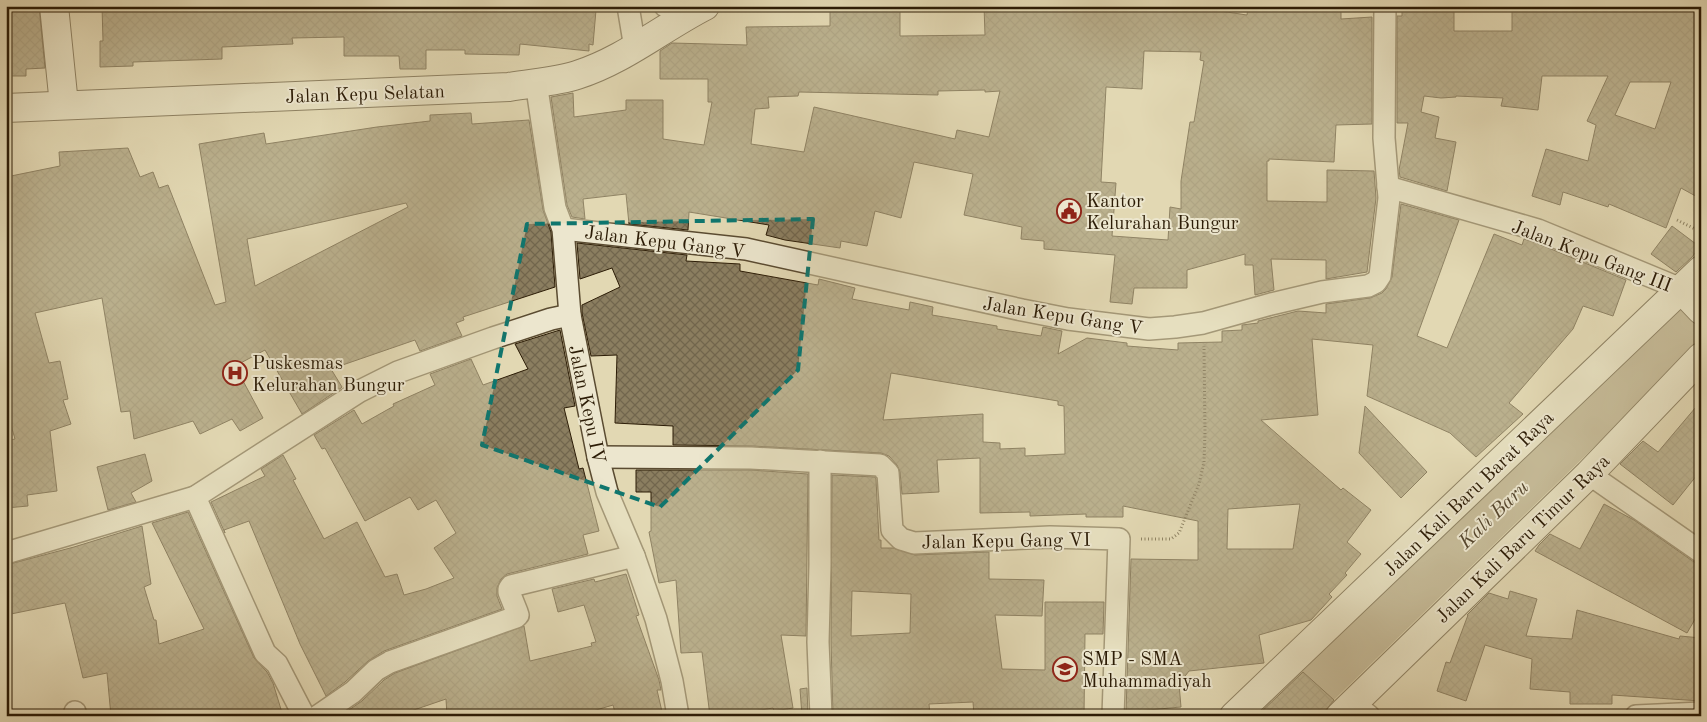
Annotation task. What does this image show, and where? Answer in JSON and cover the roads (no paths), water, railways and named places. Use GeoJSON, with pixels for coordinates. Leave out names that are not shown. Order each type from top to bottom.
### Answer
{"type":"FeatureCollection","features":[{"type":"Feature","properties":{"kind":"street"},"geometry":{"type":"LineString","coordinates":[[54,6],[64,105]]}},
{"type":"Feature","properties":{"kind":"street"},"geometry":{"type":"LineString","coordinates":[[628,6],[635,48]]}},
{"type":"Feature","properties":{"kind":"street","name":"Jalan Kepu Gang V"},"geometry":{"type":"LineString","coordinates":[[563,229],[746,249],[865,274],[972,300],[1068,319],[1149,329],[1203,323],[1322,292],[1368,286],[1376,282],[1380,276],[1389,198],[1384,138],[1385,6]]}},
{"type":"Feature","properties":{"kind":"street","name":"Jalan Kepu Selatan"},"geometry":{"type":"LineString","coordinates":[[6,108],[509,87],[576,75],[606,63],[635,48],[687,9]]}},
{"type":"Feature","properties":{"kind":"street","name":"Jalan Kepu IV"},"geometry":{"type":"LineString","coordinates":[[536,82],[555,208],[563,229],[570,315],[598,457],[607,492],[634,556],[656,619],[672,681],[678,716]]}},
{"type":"Feature","properties":{"kind":"street","name":"Jalan Kepu Gang III"},"geometry":{"type":"LineString","coordinates":[[1388,187],[1538,230],[1691,300]]}},
{"type":"Feature","properties":{"kind":"street","name":"Jalan Kali Baru Barat Raya"},"geometry":{"type":"LineString","coordinates":[[1234,716],[1691,300],[1701,270]]}},
{"type":"Feature","properties":{"kind":"street"},"geometry":{"type":"LineString","coordinates":[[6,553],[195,496],[360,391],[391,376],[493,338],[551,319],[570,315]]}},
{"type":"Feature","properties":{"kind":"street","name":"Jalan Kali Baru Timur Raya"},"geometry":{"type":"LineString","coordinates":[[1354,712],[1701,358]]}},
{"type":"Feature","properties":{"kind":"street","name":"Jalan Kepu Gang VI"},"geometry":{"type":"LineString","coordinates":[[598,457],[751,458],[874,464],[880,465],[888,473],[892,530],[901,539],[914,542],[1050,537],[1118,539],[1113,716]]}},
{"type":"Feature","properties":{"kind":"street"},"geometry":{"type":"LineString","coordinates":[[820,460],[818,642],[821,716]]}},
{"type":"Feature","properties":{"kind":"street"},"geometry":{"type":"LineString","coordinates":[[1589,474],[1701,552]]}},
{"type":"Feature","properties":{"kind":"street"},"geometry":{"type":"LineString","coordinates":[[195,496],[265,652],[277,664],[304,716]]}},
{"type":"Feature","properties":{"kind":"street"},"geometry":{"type":"LineString","coordinates":[[318,716],[353,692],[376,670],[390,662],[518,615],[509,592],[511,586],[634,556]]}},
{"type":"Feature","properties":{"kind":"street"},"geometry":{"type":"LineString","coordinates":[[1636,716],[1701,713]]}},
{"type":"Feature","properties":{"kind":"waterway","name":"Kali Baru"},"geometry":{"type":"LineString","coordinates":[[1285,716],[1701,312]]}},
{"type":"Feature","properties":{"kind":"place","name":"Kantor Kelurahan Bungur"},"geometry":{"type":"Point","coordinates":[1069,211]}},
{"type":"Feature","properties":{"kind":"place","name":"Puskesmas Kelurahan Bungur"},"geometry":{"type":"Point","coordinates":[235,373]}},
{"type":"Feature","properties":{"kind":"place","name":"SMP - SMA Muhammadiyah"},"geometry":{"type":"Point","coordinates":[1065,669]}}]}
